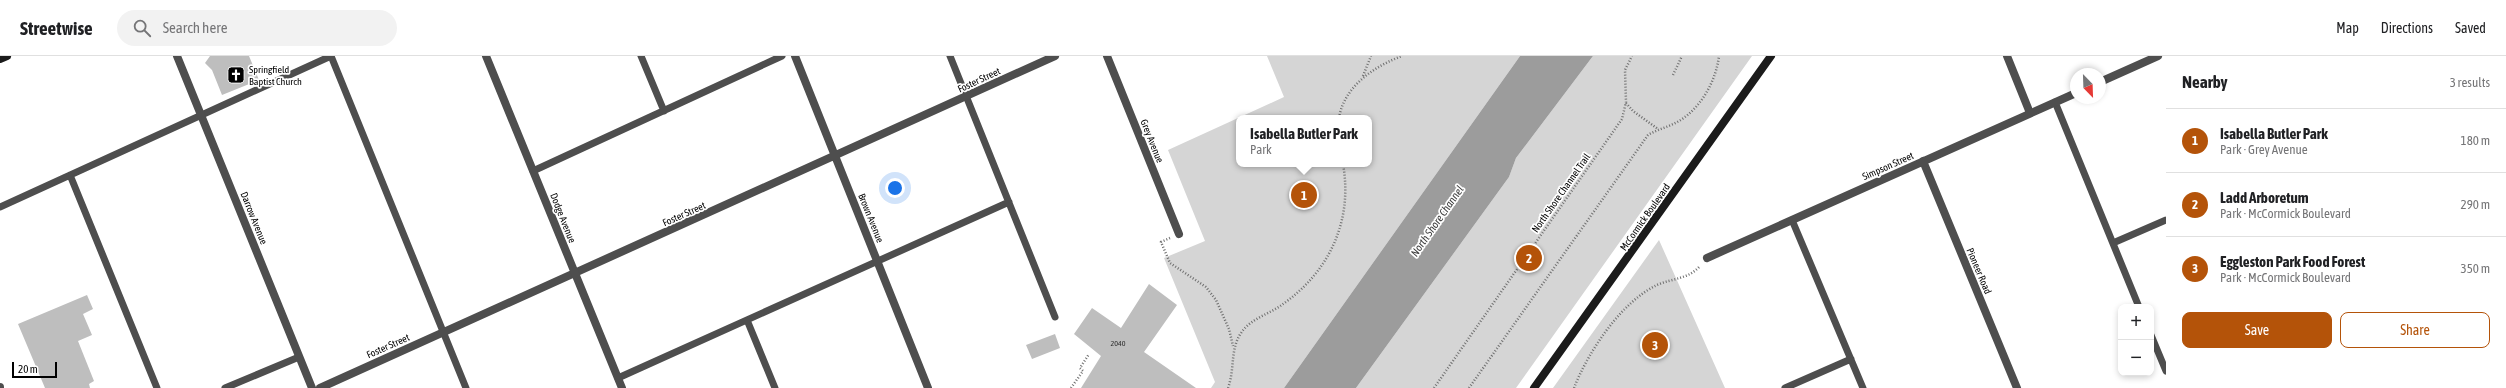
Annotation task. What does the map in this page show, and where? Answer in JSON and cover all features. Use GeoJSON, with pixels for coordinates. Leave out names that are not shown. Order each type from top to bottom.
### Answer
{"type":"FeatureCollection","features":[{"type":"Feature","properties":{"kind":"main road"},"geometry":{"type":"LineString","coordinates":[[0,59],[7,56]]}},
{"type":"Feature","properties":{"kind":"main road","name":"McCormick Boulevard"},"geometry":{"type":"LineString","coordinates":[[1534,388],[1771,56]]}},
{"type":"Feature","properties":{"kind":"street","name":"Darrow Avenue"},"geometry":{"type":"LineString","coordinates":[[177,56],[312,388]]}},
{"type":"Feature","properties":{"kind":"street","name":"Dodge Avenue"},"geometry":{"type":"LineString","coordinates":[[486,56],[622,388]]}},
{"type":"Feature","properties":{"kind":"street","name":"Brown Avenue"},"geometry":{"type":"LineString","coordinates":[[795,56],[928,388]]}},
{"type":"Feature","properties":{"kind":"street","name":"Foster Street"},"geometry":{"type":"LineString","coordinates":[[320,388],[1055,56]]}},
{"type":"Feature","properties":{"kind":"street","name":"Grey Avenue"},"geometry":{"type":"LineString","coordinates":[[1107,56],[1179,234]]}},
{"type":"Feature","properties":{"kind":"street"},"geometry":{"type":"LineString","coordinates":[[2008,56],[2030,113]]}},
{"type":"Feature","properties":{"kind":"street"},"geometry":{"type":"LineString","coordinates":[[2106,79],[2144,59],[2158,56]]}},
{"type":"Feature","properties":{"kind":"street","name":"Simpson Street"},"geometry":{"type":"LineString","coordinates":[[1707,258],[2070,96]]}},
{"type":"Feature","properties":{"kind":"street","name":"Pioneer Road"},"geometry":{"type":"LineString","coordinates":[[1923,161],[2017,388]]}},
{"type":"Feature","properties":{"kind":"lane"},"geometry":{"type":"LineString","coordinates":[[0,207],[331,56],[466,388]]}},
{"type":"Feature","properties":{"kind":"lane"},"geometry":{"type":"LineString","coordinates":[[641,56],[664,111]]}},
{"type":"Feature","properties":{"kind":"lane"},"geometry":{"type":"LineString","coordinates":[[533,171],[782,56]]}},
{"type":"Feature","properties":{"kind":"lane"},"geometry":{"type":"LineString","coordinates":[[950,56],[1055,317]]}},
{"type":"Feature","properties":{"kind":"lane"},"geometry":{"type":"LineString","coordinates":[[2055,102],[2138,304]]}},
{"type":"Feature","properties":{"kind":"lane"},"geometry":{"type":"LineString","coordinates":[[70,175],[157,388]]}},
{"type":"Feature","properties":{"kind":"lane"},"geometry":{"type":"LineString","coordinates":[[618,378],[1009,202]]}},
{"type":"Feature","properties":{"kind":"lane"},"geometry":{"type":"LineString","coordinates":[[1792,220],[1863,388]]}},
{"type":"Feature","properties":{"kind":"lane"},"geometry":{"type":"LineString","coordinates":[[2113,243],[2166,220]]}},
{"type":"Feature","properties":{"kind":"lane"},"geometry":{"type":"LineString","coordinates":[[747,320],[775,388]]}},
{"type":"Feature","properties":{"kind":"lane"},"geometry":{"type":"LineString","coordinates":[[2153,340],[2166,371]]}},
{"type":"Feature","properties":{"kind":"lane"},"geometry":{"type":"LineString","coordinates":[[225,388],[299,357]]}},
{"type":"Feature","properties":{"kind":"lane"},"geometry":{"type":"LineString","coordinates":[[1785,388],[1850,359]]}},
{"type":"Feature","properties":{"kind":"path"},"geometry":{"type":"LineString","coordinates":[[1341,115],[1349,97],[1362,77],[1370,56]]}},
{"type":"Feature","properties":{"kind":"path"},"geometry":{"type":"LineString","coordinates":[[1362,77],[1402,56]]}},
{"type":"Feature","properties":{"kind":"path","name":"North Shore Channel Trail"},"geometry":{"type":"LineString","coordinates":[[1434,388],[1622,119],[1626,102],[1625,70],[1632,56]]}},
{"type":"Feature","properties":{"kind":"path"},"geometry":{"type":"LineString","coordinates":[[1674,75],[1682,56]]}},
{"type":"Feature","properties":{"kind":"path"},"geometry":{"type":"LineString","coordinates":[[1469,388],[1648,135],[1658,129],[1678,122],[1691,112],[1712,81],[1718,56]]}},
{"type":"Feature","properties":{"kind":"path"},"geometry":{"type":"LineString","coordinates":[[1626,102],[1633,112],[1658,129]]}},
{"type":"Feature","properties":{"kind":"path"},"geometry":{"type":"LineString","coordinates":[[1233,346],[1241,332],[1252,321],[1293,297],[1324,265],[1341,225],[1346,183],[1343,167]]}},
{"type":"Feature","properties":{"kind":"path"},"geometry":{"type":"LineString","coordinates":[[1179,234],[1161,242],[1170,262],[1206,287],[1216,300],[1229,329],[1233,346],[1233,370],[1228,388]]}},
{"type":"Feature","properties":{"kind":"path"},"geometry":{"type":"LineString","coordinates":[[1574,388],[1595,347],[1614,321],[1638,296],[1657,285],[1693,274],[1707,258]]}},
{"type":"Feature","properties":{"kind":"path"},"geometry":{"type":"LineString","coordinates":[[1071,388],[1083,371],[1080,368],[1089,354]]}},
{"type":"Feature","properties":{"kind":"shaded area"},"geometry":{"type":"Polygon","coordinates":[[[1267,56],[1520,56],[1284,388],[1211,388],[1215,382],[1164,258],[1205,241],[1168,150],[1236,119],[1236,167],[1372,167],[1372,115],[1245,115],[1284,97],[1267,56]]]}},
{"type":"Feature","properties":{"kind":"shaded area"},"geometry":{"type":"Polygon","coordinates":[[[1593,56],[1752,56],[1516,388],[1356,388],[1509,177],[1516,158],[1593,56]]]}},
{"type":"Feature","properties":{"kind":"shaded area"},"geometry":{"type":"Polygon","coordinates":[[[1659,240],[1725,388],[1553,388],[1659,240]]]}},
{"type":"Feature","properties":{"kind":"water","name":"North Shore Channel"},"geometry":{"type":"Polygon","coordinates":[[[1520,56],[1593,56],[1516,158],[1509,177],[1356,388],[1284,388],[1520,56]]]}},
{"type":"Feature","properties":{"kind":"building","name":"Springfield Baptist Church"},"geometry":{"type":"Polygon","coordinates":[[[210,56],[249,56],[259,80],[222,95],[212,70],[205,63],[210,56]]]}},
{"type":"Feature","properties":{"kind":"building"},"geometry":{"type":"Polygon","coordinates":[[[1149,284],[1177,305],[1144,352],[1196,388],[1081,388],[1101,356],[1074,334],[1092,308],[1121,328],[1149,284]]]}},
{"type":"Feature","properties":{"kind":"building"},"geometry":{"type":"Polygon","coordinates":[[[87,295],[93,309],[83,314],[92,335],[78,341],[94,381],[89,384],[90,388],[45,388],[18,324],[87,295]]]}},
{"type":"Feature","properties":{"kind":"building"},"geometry":{"type":"Polygon","coordinates":[[[1055,334],[1060,348],[1032,359],[1026,345],[1055,334]]]}},
{"type":"Feature","properties":{"kind":"place","name":"Springfield Baptist Church"},"geometry":{"type":"Point","coordinates":[236,75]}},
{"type":"Feature","properties":{"kind":"place","name":"Isabella Butler Park"},"geometry":{"type":"Point","coordinates":[1304,195]}},
{"type":"Feature","properties":{"kind":"place","name":"Ladd Arboretum"},"geometry":{"type":"Point","coordinates":[1529,258]}},
{"type":"Feature","properties":{"kind":"place","name":"Eggleston Park Food Forest"},"geometry":{"type":"Point","coordinates":[1655,345]}}]}
